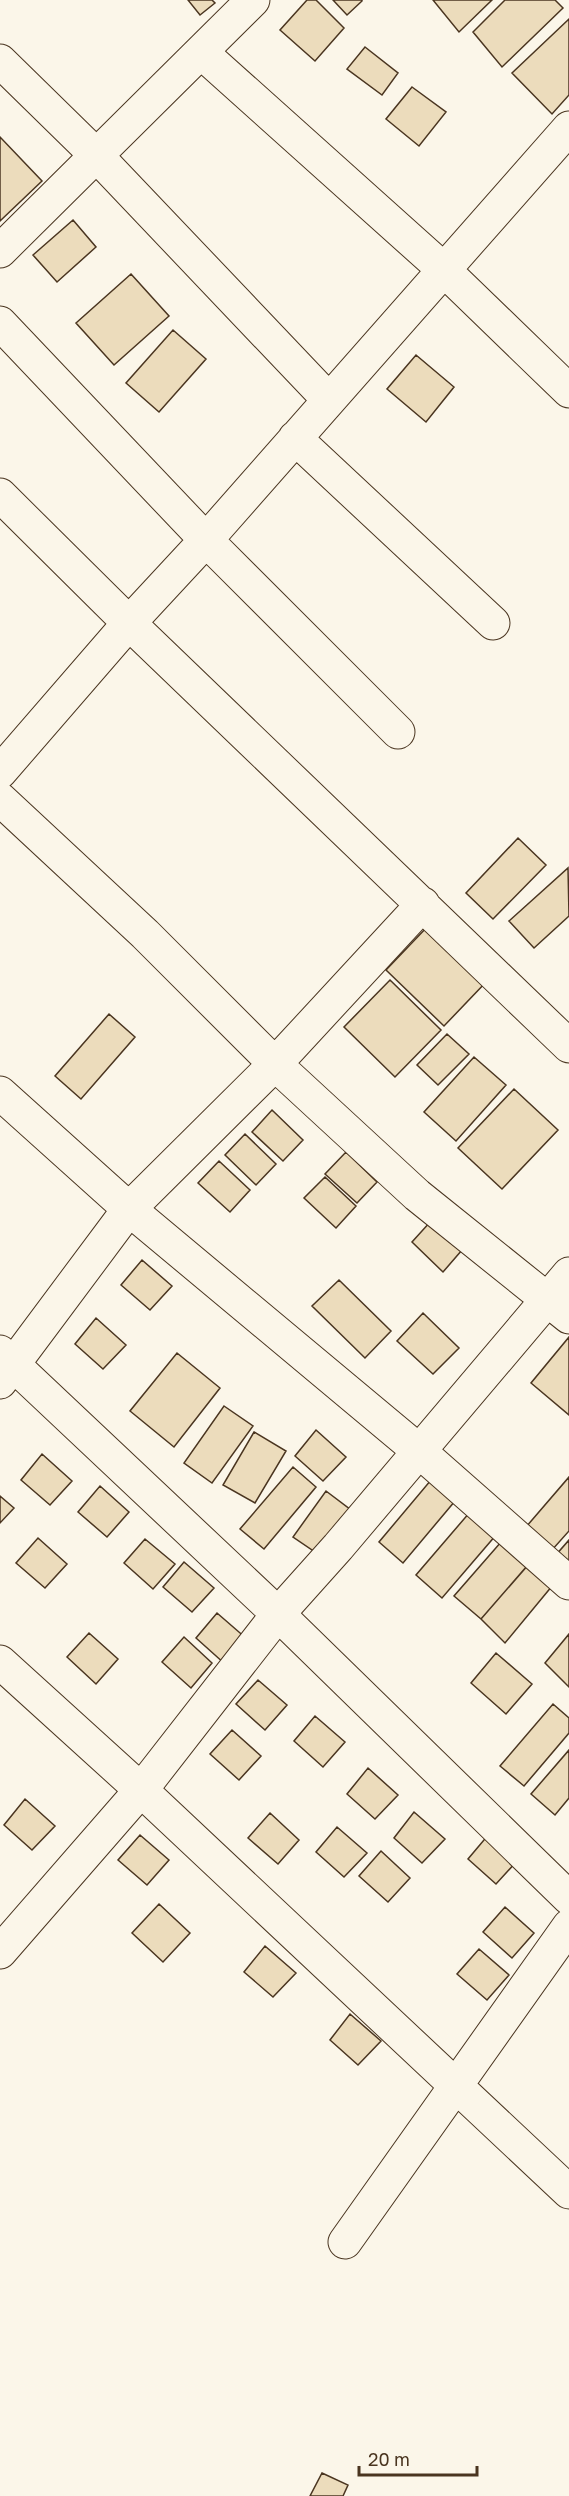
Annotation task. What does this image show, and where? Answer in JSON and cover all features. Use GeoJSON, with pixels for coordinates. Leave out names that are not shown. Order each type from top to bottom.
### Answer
{"type":"FeatureCollection","features":[{"type":"Feature","properties":{"kind":"street"},"geometry":{"type":"LineString","coordinates":[[0,251],[253,0]]}},
{"type":"Feature","properties":{"kind":"street"},"geometry":{"type":"LineString","coordinates":[[201,52],[443,269],[569,391]]}},
{"type":"Feature","properties":{"kind":"street"},"geometry":{"type":"LineString","coordinates":[[0,61],[96,156],[329,400]]}},
{"type":"Feature","properties":{"kind":"street"},"geometry":{"type":"LineString","coordinates":[[0,772],[129,623],[206,540],[569,128]]}},
{"type":"Feature","properties":{"kind":"street"},"geometry":{"type":"LineString","coordinates":[[0,323],[206,540],[398,732]]}},
{"type":"Feature","properties":{"kind":"street"},"geometry":{"type":"LineString","coordinates":[[295,438],[493,623]]}},
{"type":"Feature","properties":{"kind":"street"},"geometry":{"type":"LineString","coordinates":[[0,495],[129,623],[569,1046]]}},
{"type":"Feature","properties":{"kind":"street"},"geometry":{"type":"LineString","coordinates":[[0,799],[145,934],[275,1064],[417,1195],[558,1308]]}},
{"type":"Feature","properties":{"kind":"street"},"geometry":{"type":"LineString","coordinates":[[423,904],[275,1064],[129,1209],[5,1366],[278,1614],[569,1898]]}},
{"type":"Feature","properties":{"kind":"street"},"geometry":{"type":"LineString","coordinates":[[0,1093],[129,1209],[419,1451],[569,1583]]}},
{"type":"Feature","properties":{"kind":"street"},"geometry":{"type":"LineString","coordinates":[[0,1952],[141,1790],[278,1614],[419,1451],[558,1308],[569,1274]]}},
{"type":"Feature","properties":{"kind":"street"},"geometry":{"type":"LineString","coordinates":[[0,1662],[141,1790],[569,2192]]}},
{"type":"Feature","properties":{"kind":"street"},"geometry":{"type":"LineString","coordinates":[[345,2242],[569,1926]]}},
{"type":"Feature","properties":{"kind":"building"},"geometry":{"type":"Polygon","coordinates":[[[188,0],[212,0],[215,3],[200,15],[188,0]]]}},
{"type":"Feature","properties":{"kind":"building"},"geometry":{"type":"Polygon","coordinates":[[[307,0],[316,0],[344,28],[315,61],[280,30],[307,0]]]}},
{"type":"Feature","properties":{"kind":"building"},"geometry":{"type":"Polygon","coordinates":[[[333,0],[362,0],[362,1],[347,15],[333,0]]]}},
{"type":"Feature","properties":{"kind":"building"},"geometry":{"type":"Polygon","coordinates":[[[433,0],[492,0],[459,32],[433,0]]]}},
{"type":"Feature","properties":{"kind":"building"},"geometry":{"type":"Polygon","coordinates":[[[505,0],[555,0],[563,8],[502,67],[473,32],[505,0]]]}},
{"type":"Feature","properties":{"kind":"building"},"geometry":{"type":"Polygon","coordinates":[[[569,19],[569,95],[552,114],[512,73],[569,19]]]}},
{"type":"Feature","properties":{"kind":"building"},"geometry":{"type":"Polygon","coordinates":[[[365,47],[398,73],[382,95],[347,69],[365,47]]]}},
{"type":"Feature","properties":{"kind":"building"},"geometry":{"type":"Polygon","coordinates":[[[412,87],[446,112],[419,146],[386,119],[412,87]]]}},
{"type":"Feature","properties":{"kind":"building"},"geometry":{"type":"Polygon","coordinates":[[[0,137],[42,181],[0,221],[0,137]]]}},
{"type":"Feature","properties":{"kind":"building"},"geometry":{"type":"Polygon","coordinates":[[[73,220],[96,247],[57,282],[33,255],[73,220]]]}},
{"type":"Feature","properties":{"kind":"building"},"geometry":{"type":"Polygon","coordinates":[[[131,274],[169,316],[114,365],[76,323],[131,274]]]}},
{"type":"Feature","properties":{"kind":"building"},"geometry":{"type":"Polygon","coordinates":[[[173,330],[206,359],[159,412],[126,383],[173,330]]]}},
{"type":"Feature","properties":{"kind":"building"},"geometry":{"type":"Polygon","coordinates":[[[416,355],[454,387],[426,422],[387,389],[416,355]]]}},
{"type":"Feature","properties":{"kind":"building"},"geometry":{"type":"Polygon","coordinates":[[[518,838],[546,865],[493,919],[466,893],[518,838]]]}},
{"type":"Feature","properties":{"kind":"building"},"geometry":{"type":"Polygon","coordinates":[[[568,868],[569,916],[534,948],[509,921],[568,868]]]}},
{"type":"Feature","properties":{"kind":"building"},"geometry":{"type":"Polygon","coordinates":[[[429,925],[487,981],[444,1026],[386,970],[429,925]]]}},
{"type":"Feature","properties":{"kind":"building"},"geometry":{"type":"Polygon","coordinates":[[[390,980],[441,1030],[395,1077],[344,1027],[390,980]]]}},
{"type":"Feature","properties":{"kind":"building"},"geometry":{"type":"Polygon","coordinates":[[[109,1014],[135,1037],[81,1099],[55,1076],[109,1014]]]}},
{"type":"Feature","properties":{"kind":"building"},"geometry":{"type":"Polygon","coordinates":[[[447,1034],[469,1054],[438,1085],[417,1065],[447,1034]]]}},
{"type":"Feature","properties":{"kind":"building"},"geometry":{"type":"Polygon","coordinates":[[[474,1057],[506,1085],[456,1141],[424,1112],[474,1057]]]}},
{"type":"Feature","properties":{"kind":"building"},"geometry":{"type":"Polygon","coordinates":[[[514,1089],[558,1130],[502,1189],[458,1148],[514,1089]]]}},
{"type":"Feature","properties":{"kind":"building"},"geometry":{"type":"Polygon","coordinates":[[[272,1110],[303,1140],[283,1161],[252,1132],[272,1110]]]}},
{"type":"Feature","properties":{"kind":"building"},"geometry":{"type":"Polygon","coordinates":[[[245,1134],[276,1164],[256,1185],[225,1155],[245,1134]]]}},
{"type":"Feature","properties":{"kind":"building"},"geometry":{"type":"Polygon","coordinates":[[[346,1152],[377,1182],[357,1203],[325,1174],[346,1152]]]}},
{"type":"Feature","properties":{"kind":"building"},"geometry":{"type":"Polygon","coordinates":[[[219,1161],[250,1190],[230,1212],[198,1183],[219,1161]]]}},
{"type":"Feature","properties":{"kind":"building"},"geometry":{"type":"Polygon","coordinates":[[[325,1177],[356,1206],[336,1228],[304,1198],[325,1177]]]}},
{"type":"Feature","properties":{"kind":"building"},"geometry":{"type":"Polygon","coordinates":[[[431,1221],[462,1250],[443,1272],[412,1242],[431,1221]]]}},
{"type":"Feature","properties":{"kind":"building"},"geometry":{"type":"Polygon","coordinates":[[[142,1260],[172,1286],[150,1310],[121,1285],[142,1260]]]}},
{"type":"Feature","properties":{"kind":"building"},"geometry":{"type":"Polygon","coordinates":[[[339,1280],[391,1331],[365,1358],[312,1306],[339,1280]]]}},
{"type":"Feature","properties":{"kind":"building"},"geometry":{"type":"Polygon","coordinates":[[[423,1313],[459,1348],[433,1374],[397,1341],[423,1313]]]}},
{"type":"Feature","properties":{"kind":"building"},"geometry":{"type":"Polygon","coordinates":[[[96,1318],[126,1345],[103,1369],[75,1344],[96,1318]]]}},
{"type":"Feature","properties":{"kind":"building"},"geometry":{"type":"Polygon","coordinates":[[[569,1337],[569,1415],[531,1383],[569,1337]]]}},
{"type":"Feature","properties":{"kind":"building"},"geometry":{"type":"Polygon","coordinates":[[[177,1353],[220,1388],[174,1447],[130,1411],[177,1353]]]}},
{"type":"Feature","properties":{"kind":"building"},"geometry":{"type":"Polygon","coordinates":[[[224,1406],[253,1426],[212,1483],[184,1463],[224,1406]]]}},
{"type":"Feature","properties":{"kind":"building"},"geometry":{"type":"Polygon","coordinates":[[[316,1430],[346,1457],[323,1481],[295,1456],[316,1430]]]}},
{"type":"Feature","properties":{"kind":"building"},"geometry":{"type":"Polygon","coordinates":[[[254,1432],[286,1451],[255,1503],[223,1485],[254,1432]]]}},
{"type":"Feature","properties":{"kind":"building"},"geometry":{"type":"Polygon","coordinates":[[[42,1454],[72,1481],[50,1505],[21,1480],[42,1454]]]}},
{"type":"Feature","properties":{"kind":"building"},"geometry":{"type":"Polygon","coordinates":[[[293,1467],[316,1487],[264,1549],[240,1529],[293,1467]]]}},
{"type":"Feature","properties":{"kind":"building"},"geometry":{"type":"Polygon","coordinates":[[[569,1477],[569,1531],[552,1550],[526,1527],[569,1477]]]}},
{"type":"Feature","properties":{"kind":"building"},"geometry":{"type":"Polygon","coordinates":[[[431,1480],[455,1501],[403,1563],[379,1542],[431,1480]]]}},
{"type":"Feature","properties":{"kind":"building"},"geometry":{"type":"Polygon","coordinates":[[[100,1486],[129,1512],[107,1537],[78,1512],[100,1486]]]}},
{"type":"Feature","properties":{"kind":"building"},"geometry":{"type":"Polygon","coordinates":[[[326,1491],[351,1510],[318,1554],[293,1537],[326,1491]]]}},
{"type":"Feature","properties":{"kind":"building"},"geometry":{"type":"Polygon","coordinates":[[[0,1496],[14,1508],[0,1523],[0,1496]]]}},
{"type":"Feature","properties":{"kind":"building"},"geometry":{"type":"Polygon","coordinates":[[[470,1512],[496,1535],[442,1598],[416,1575],[470,1512]]]}},
{"type":"Feature","properties":{"kind":"building"},"geometry":{"type":"Polygon","coordinates":[[[508,1534],[535,1557],[481,1619],[454,1596],[508,1534]]]}},
{"type":"Feature","properties":{"kind":"building"},"geometry":{"type":"Polygon","coordinates":[[[38,1538],[67,1564],[45,1588],[16,1563],[38,1538]]]}},
{"type":"Feature","properties":{"kind":"building"},"geometry":{"type":"Polygon","coordinates":[[[145,1539],[175,1564],[153,1589],[124,1563],[145,1539]]]}},
{"type":"Feature","properties":{"kind":"building"},"geometry":{"type":"Polygon","coordinates":[[[569,1540],[569,1568],[555,1556],[569,1540]]]}},
{"type":"Feature","properties":{"kind":"building"},"geometry":{"type":"Polygon","coordinates":[[[533,1559],[557,1580],[505,1643],[481,1619],[533,1559]]]}},
{"type":"Feature","properties":{"kind":"building"},"geometry":{"type":"Polygon","coordinates":[[[184,1562],[214,1588],[192,1612],[163,1587],[184,1562]]]}},
{"type":"Feature","properties":{"kind":"building"},"geometry":{"type":"Polygon","coordinates":[[[217,1613],[247,1639],[225,1664],[196,1638],[217,1613]]]}},
{"type":"Feature","properties":{"kind":"building"},"geometry":{"type":"Polygon","coordinates":[[[89,1633],[118,1659],[96,1684],[67,1657],[89,1633]]]}},
{"type":"Feature","properties":{"kind":"building"},"geometry":{"type":"Polygon","coordinates":[[[569,1634],[569,1687],[545,1663],[569,1634]]]}},
{"type":"Feature","properties":{"kind":"building"},"geometry":{"type":"Polygon","coordinates":[[[184,1637],[212,1663],[191,1688],[162,1662],[184,1637]]]}},
{"type":"Feature","properties":{"kind":"building"},"geometry":{"type":"Polygon","coordinates":[[[496,1653],[532,1684],[506,1714],[471,1683],[496,1653]]]}},
{"type":"Feature","properties":{"kind":"building"},"geometry":{"type":"Polygon","coordinates":[[[258,1680],[287,1705],[265,1730],[236,1704],[258,1680]]]}},
{"type":"Feature","properties":{"kind":"building"},"geometry":{"type":"Polygon","coordinates":[[[553,1704],[569,1718],[569,1733],[524,1786],[500,1766],[553,1704]]]}},
{"type":"Feature","properties":{"kind":"building"},"geometry":{"type":"Polygon","coordinates":[[[315,1716],[345,1742],[323,1767],[294,1741],[315,1716]]]}},
{"type":"Feature","properties":{"kind":"building"},"geometry":{"type":"Polygon","coordinates":[[[232,1730],[261,1756],[239,1780],[210,1754],[232,1730]]]}},
{"type":"Feature","properties":{"kind":"building"},"geometry":{"type":"Polygon","coordinates":[[[569,1750],[569,1798],[555,1815],[531,1794],[569,1750]]]}},
{"type":"Feature","properties":{"kind":"building"},"geometry":{"type":"Polygon","coordinates":[[[368,1768],[398,1795],[375,1819],[347,1794],[368,1768]]]}},
{"type":"Feature","properties":{"kind":"building"},"geometry":{"type":"Polygon","coordinates":[[[25,1799],[55,1826],[32,1850],[4,1825],[25,1799]]]}},
{"type":"Feature","properties":{"kind":"building"},"geometry":{"type":"Polygon","coordinates":[[[414,1812],[445,1839],[422,1863],[394,1838],[414,1812]]]}},
{"type":"Feature","properties":{"kind":"building"},"geometry":{"type":"Polygon","coordinates":[[[270,1813],[299,1840],[278,1864],[248,1838],[270,1813]]]}},
{"type":"Feature","properties":{"kind":"building"},"geometry":{"type":"Polygon","coordinates":[[[337,1827],[367,1853],[344,1877],[316,1852],[337,1827]]]}},
{"type":"Feature","properties":{"kind":"building"},"geometry":{"type":"Polygon","coordinates":[[[489,1834],[518,1860],[496,1884],[468,1859],[489,1834]]]}},
{"type":"Feature","properties":{"kind":"building"},"geometry":{"type":"Polygon","coordinates":[[[140,1835],[169,1860],[147,1885],[118,1860],[140,1835]]]}},
{"type":"Feature","properties":{"kind":"building"},"geometry":{"type":"Polygon","coordinates":[[[381,1851],[410,1878],[388,1902],[359,1876],[381,1851]]]}},
{"type":"Feature","properties":{"kind":"building"},"geometry":{"type":"Polygon","coordinates":[[[159,1904],[190,1933],[163,1962],[132,1933],[159,1904]]]}},
{"type":"Feature","properties":{"kind":"building"},"geometry":{"type":"Polygon","coordinates":[[[505,1907],[534,1933],[512,1958],[483,1932],[505,1907]]]}},
{"type":"Feature","properties":{"kind":"building"},"geometry":{"type":"Polygon","coordinates":[[[265,1946],[296,1973],[273,1997],[244,1972],[265,1946]]]}},
{"type":"Feature","properties":{"kind":"building"},"geometry":{"type":"Polygon","coordinates":[[[479,1949],[509,1975],[487,2000],[457,1974],[479,1949]]]}},
{"type":"Feature","properties":{"kind":"building"},"geometry":{"type":"Polygon","coordinates":[[[350,2014],[381,2041],[358,2065],[330,2040],[350,2014]]]}},
{"type":"Feature","properties":{"kind":"building"},"geometry":{"type":"Polygon","coordinates":[[[322,2473],[348,2485],[343,2496],[310,2496],[322,2473]]]}}]}
